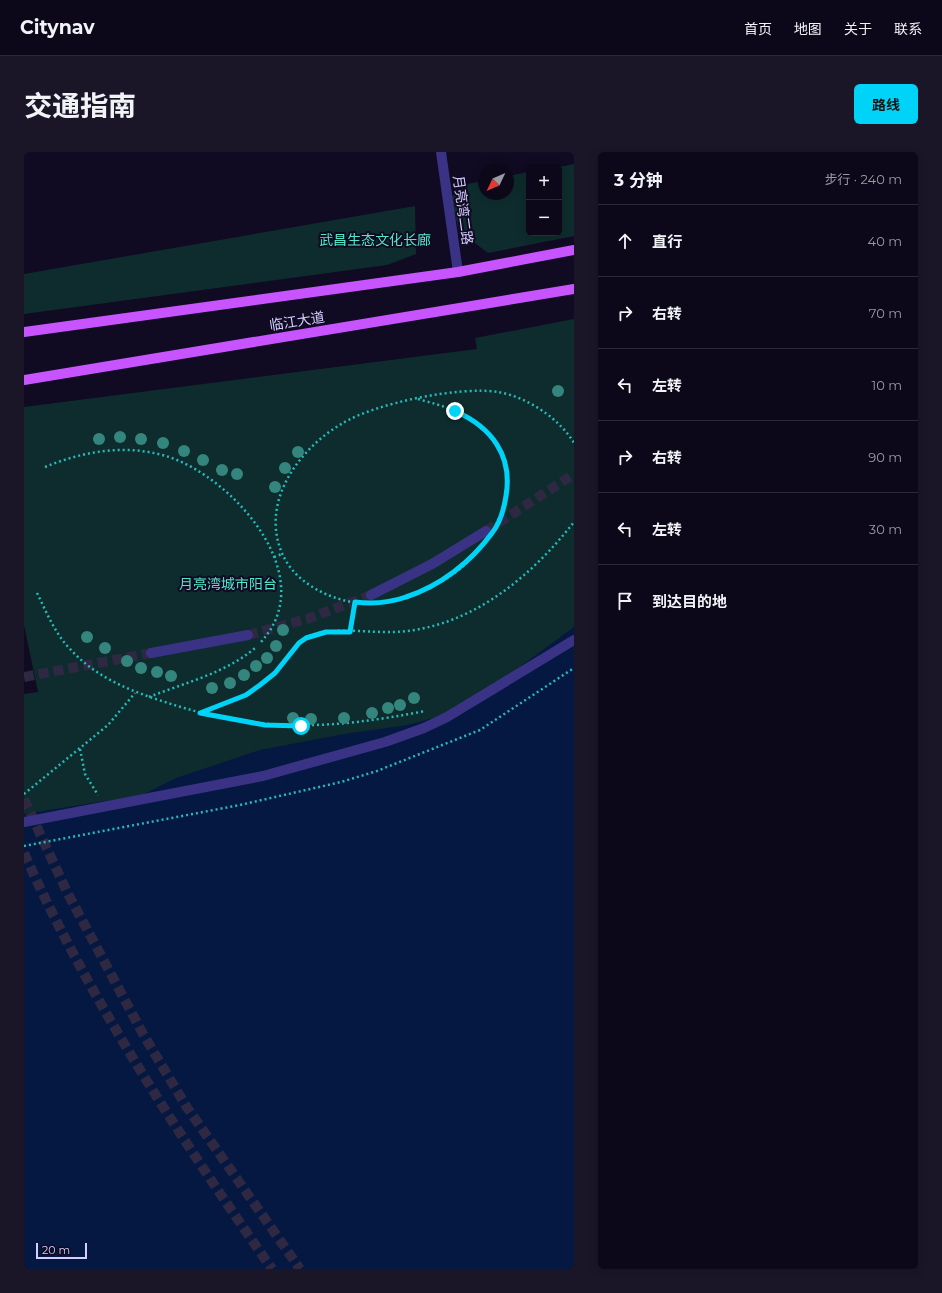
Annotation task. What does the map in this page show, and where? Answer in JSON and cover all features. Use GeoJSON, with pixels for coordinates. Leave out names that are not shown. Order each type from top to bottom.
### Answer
{"type":"FeatureCollection","features":[{"type":"Feature","properties":{"kind":"main road","name":"临江大道"},"geometry":{"type":"LineString","coordinates":[[24,332],[458,272],[574,250]]}},
{"type":"Feature","properties":{"kind":"main road","name":"临江大道"},"geometry":{"type":"LineString","coordinates":[[24,380],[574,289]]}},
{"type":"Feature","properties":{"kind":"street","name":"月亮湾二路"},"geometry":{"type":"LineString","coordinates":[[441,152],[458,272]]}},
{"type":"Feature","properties":{"kind":"street"},"geometry":{"type":"LineString","coordinates":[[369,599],[432,564],[486,531]]}},
{"type":"Feature","properties":{"kind":"street"},"geometry":{"type":"LineString","coordinates":[[151,653],[248,635]]}},
{"type":"Feature","properties":{"kind":"street"},"geometry":{"type":"LineString","coordinates":[[24,822],[263,776],[385,742],[424,728],[447,717],[574,640]]}},
{"type":"Feature","properties":{"kind":"path"},"geometry":{"type":"LineString","coordinates":[[369,599],[355,602],[325,594],[310,585],[293,570],[282,554],[276,534],[275,520],[279,496],[290,474],[305,454],[325,435],[344,422],[364,413],[418,399],[456,393],[483,391],[498,392],[531,404],[547,415],[570,436],[574,443]]}},
{"type":"Feature","properties":{"kind":"path"},"geometry":{"type":"LineString","coordinates":[[418,399],[443,406],[467,416],[487,431],[500,450],[505,460],[508,478],[505,504],[496,527]]}},
{"type":"Feature","properties":{"kind":"path"},"geometry":{"type":"LineString","coordinates":[[45,468],[65,459],[95,451],[129,450],[167,456],[202,472],[227,491],[240,504],[260,530],[274,557],[280,586],[279,603],[275,619],[264,638],[246,656],[226,667],[149,697]]}},
{"type":"Feature","properties":{"kind":"path"},"geometry":{"type":"LineString","coordinates":[[200,713],[246,695],[275,673],[299,643],[306,638],[326,632],[396,632],[421,629],[469,613],[504,591],[522,576],[544,556],[574,522]]}},
{"type":"Feature","properties":{"kind":"path"},"geometry":{"type":"LineString","coordinates":[[385,603],[404,598],[436,584],[461,566],[477,551]]}},
{"type":"Feature","properties":{"kind":"path"},"geometry":{"type":"LineString","coordinates":[[274,557],[282,554]]}},
{"type":"Feature","properties":{"kind":"path"},"geometry":{"type":"LineString","coordinates":[[37,593],[53,626],[71,650],[95,671],[136,692],[200,713],[265,725],[301,726],[361,723],[429,711]]}},
{"type":"Feature","properties":{"kind":"path"},"geometry":{"type":"LineString","coordinates":[[350,632],[355,602]]}},
{"type":"Feature","properties":{"kind":"path"},"geometry":{"type":"LineString","coordinates":[[24,794],[115,718],[136,692]]}},
{"type":"Feature","properties":{"kind":"path"},"geometry":{"type":"LineString","coordinates":[[80,748],[85,774],[94,790],[107,806]]}},
{"type":"Feature","properties":{"kind":"green space","name":"武昌生态文化长廊"},"geometry":{"type":"Polygon","coordinates":[[[574,164],[574,236],[488,253],[459,231],[451,198],[461,185],[478,182],[478,200],[514,200],[514,175],[526,173],[526,236],[562,236],[562,166],[574,164]]]}},
{"type":"Feature","properties":{"kind":"green space","name":"武昌生态文化长廊"},"geometry":{"type":"Polygon","coordinates":[[[415,206],[416,254],[387,265],[24,314],[24,274],[415,206]]]}},
{"type":"Feature","properties":{"kind":"green space","name":"月亮湾城市阳台"},"geometry":{"type":"Polygon","coordinates":[[[574,319],[574,651],[477,711],[24,828],[24,694],[38,692],[24,625],[24,407],[477,349],[475,338],[574,319]]]}},
{"type":"Feature","properties":{"kind":"water"},"geometry":{"type":"Polygon","coordinates":[[[574,627],[574,1269],[24,1269],[24,814],[142,795],[176,778],[260,750],[344,734],[408,725],[444,715],[476,699],[574,627]]]}},
{"type":"Feature","properties":{"kind":"tunnel"},"geometry":{"type":"LineString","coordinates":[[486,531],[574,474]]}},
{"type":"Feature","properties":{"kind":"tunnel"},"geometry":{"type":"LineString","coordinates":[[248,635],[307,619],[371,595]]}},
{"type":"Feature","properties":{"kind":"tunnel"},"geometry":{"type":"LineString","coordinates":[[24,677],[151,653]]}},
{"type":"Feature","properties":{"kind":"tunnel"},"geometry":{"type":"LineString","coordinates":[[24,799],[67,892],[143,1034],[186,1106],[300,1269]]}},
{"type":"Feature","properties":{"kind":"tunnel"},"geometry":{"type":"LineString","coordinates":[[24,853],[50,908],[107,1015],[138,1067],[204,1169],[272,1269]]}},
{"type":"Feature","properties":{"kind":"route"},"geometry":{"type":"LineString","coordinates":[[301,726],[265,725],[200,713],[246,695],[275,673],[299,643],[306,638],[314,634],[326,632],[350,632],[355,602],[385,603],[421,592],[436,584],[470,559],[485,542],[493,532],[505,504],[508,470],[500,450],[487,431],[467,416],[455,411]]}}]}
